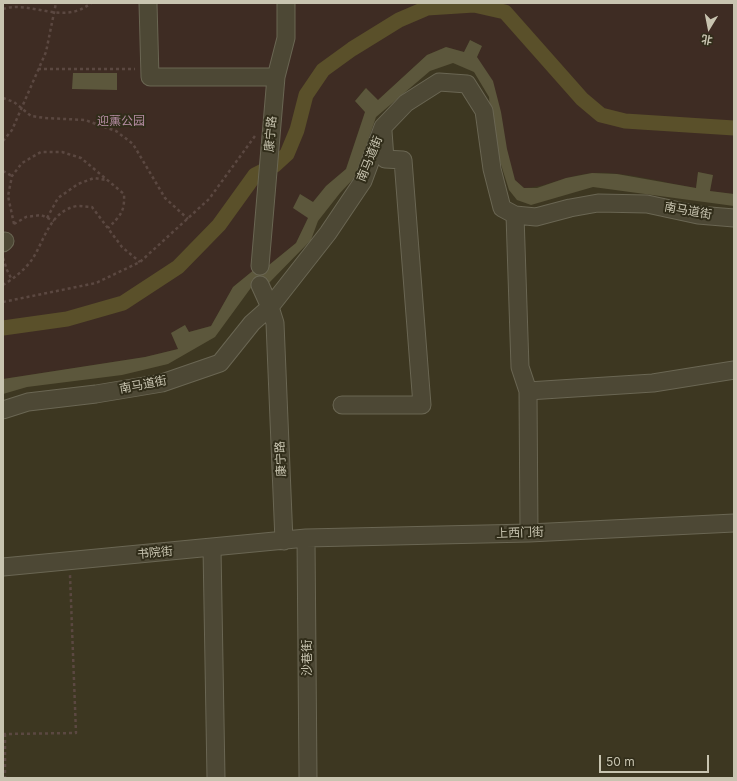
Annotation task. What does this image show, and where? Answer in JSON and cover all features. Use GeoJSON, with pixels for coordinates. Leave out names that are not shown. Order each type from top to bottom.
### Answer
{"type":"FeatureCollection","features":[{"type":"Feature","properties":{"kind":"street"},"geometry":{"type":"LineString","coordinates":[[148,3],[150,77],[276,77]]}},
{"type":"Feature","properties":{"kind":"street","name":"康宁路"},"geometry":{"type":"LineString","coordinates":[[260,266],[276,77],[286,38],[286,3]]}},
{"type":"Feature","properties":{"kind":"street","name":"南马道街"},"geometry":{"type":"LineString","coordinates":[[3,410],[28,402],[162,384],[220,364],[252,323],[270,308],[328,233],[362,181],[383,127],[406,103],[439,82],[468,84],[484,111],[492,169],[502,208],[515,215],[536,217],[570,208],[598,203],[647,204],[698,215],[734,218]]}},
{"type":"Feature","properties":{"kind":"street"},"geometry":{"type":"LineString","coordinates":[[342,404],[422,405],[403,160],[385,159],[383,127]]}},
{"type":"Feature","properties":{"kind":"street"},"geometry":{"type":"LineString","coordinates":[[515,215],[520,367],[528,391],[529,533]]}},
{"type":"Feature","properties":{"kind":"street","name":"康宁路"},"geometry":{"type":"LineString","coordinates":[[260,285],[270,308],[274,323],[284,541]]}},
{"type":"Feature","properties":{"kind":"street"},"geometry":{"type":"LineString","coordinates":[[528,391],[653,383],[734,370]]}},
{"type":"Feature","properties":{"kind":"street","name":"上西门街"},"geometry":{"type":"LineString","coordinates":[[306,538],[529,533],[734,524]]}},
{"type":"Feature","properties":{"kind":"street","name":"书院街"},"geometry":{"type":"LineString","coordinates":[[3,567],[306,538]]}},
{"type":"Feature","properties":{"kind":"street","name":"沙巷街"},"geometry":{"type":"LineString","coordinates":[[306,538],[308,778]]}},
{"type":"Feature","properties":{"kind":"street"},"geometry":{"type":"LineString","coordinates":[[212,548],[216,778]]}},
{"type":"Feature","properties":{"kind":"path"},"geometry":{"type":"LineString","coordinates":[[3,141],[12,130],[46,52],[56,3]]}},
{"type":"Feature","properties":{"kind":"path"},"geometry":{"type":"LineString","coordinates":[[3,9],[9,6],[23,5],[55,12],[66,12],[84,8],[91,3]]}},
{"type":"Feature","properties":{"kind":"path"},"geometry":{"type":"LineString","coordinates":[[38,69],[150,69]]}},
{"type":"Feature","properties":{"kind":"path"},"geometry":{"type":"LineString","coordinates":[[3,98],[14,102],[31,116],[85,120],[116,131],[132,144],[165,198],[188,219]]}},
{"type":"Feature","properties":{"kind":"path"},"geometry":{"type":"LineString","coordinates":[[3,302],[96,283],[140,262],[209,199],[256,136]]}},
{"type":"Feature","properties":{"kind":"path"},"geometry":{"type":"LineString","coordinates":[[14,224],[8,196],[12,176],[22,163],[41,152],[62,152],[81,158],[124,194],[125,205],[120,216],[108,228]]}},
{"type":"Feature","properties":{"kind":"path"},"geometry":{"type":"LineString","coordinates":[[3,171],[12,176]]}},
{"type":"Feature","properties":{"kind":"path"},"geometry":{"type":"LineString","coordinates":[[47,218],[58,198],[78,184],[94,178],[107,180]]}},
{"type":"Feature","properties":{"kind":"path"},"geometry":{"type":"LineString","coordinates":[[3,285],[12,280],[32,259],[48,227],[65,210],[78,206],[92,208],[122,247],[140,262]]}},
{"type":"Feature","properties":{"kind":"path"},"geometry":{"type":"LineString","coordinates":[[4,242],[14,224],[26,217],[41,215],[54,221]]}},
{"type":"Feature","properties":{"kind":"path"},"geometry":{"type":"LineString","coordinates":[[3,258],[12,280]]}},
{"type":"Feature","properties":{"kind":"path"},"geometry":{"type":"LineString","coordinates":[[5,778],[4,734],[76,733],[70,561]]}},
{"type":"Feature","properties":{"kind":"green space","name":"迎薰公园"},"geometry":{"type":"Polygon","coordinates":[[[3,3],[734,3],[734,194],[710,191],[713,175],[698,172],[696,188],[618,174],[593,173],[524,188],[515,180],[477,57],[482,46],[470,40],[464,52],[446,47],[427,55],[378,100],[365,88],[355,101],[365,112],[346,169],[326,186],[313,202],[300,194],[308,218],[296,243],[269,265],[255,269],[233,287],[211,326],[189,332],[185,325],[171,333],[178,349],[145,357],[3,379],[3,3]]]}},
{"type":"Feature","properties":{"kind":"building"},"geometry":{"type":"Polygon","coordinates":[[[470,40],[482,46],[477,57],[493,81],[515,180],[524,188],[537,188],[566,178],[592,173],[617,174],[696,188],[698,172],[713,175],[710,191],[734,194],[734,206],[593,187],[531,205],[517,200],[509,190],[492,136],[489,97],[474,72],[453,63],[430,71],[376,117],[356,176],[340,193],[318,221],[311,240],[267,285],[253,285],[215,337],[168,364],[122,375],[27,387],[3,394],[3,379],[145,357],[178,349],[171,333],[185,325],[189,332],[211,326],[233,287],[255,269],[260,266],[269,265],[296,243],[308,218],[293,208],[300,194],[313,202],[326,186],[346,169],[365,112],[355,101],[366,88],[378,100],[427,55],[446,47],[464,52],[470,40]]]}},
{"type":"Feature","properties":{"kind":"building"},"geometry":{"type":"Polygon","coordinates":[[[73,73],[117,73],[117,90],[72,89],[73,73]]]}},
{"type":"Feature","properties":{"kind":"waterway"},"geometry":{"type":"LineString","coordinates":[[3,328],[67,319],[123,303],[178,267],[219,225],[255,175],[275,165],[287,154],[297,130],[306,95],[323,70],[352,49],[399,20],[427,8],[474,5],[505,12],[582,99],[601,115],[625,121],[734,128]]}}]}
